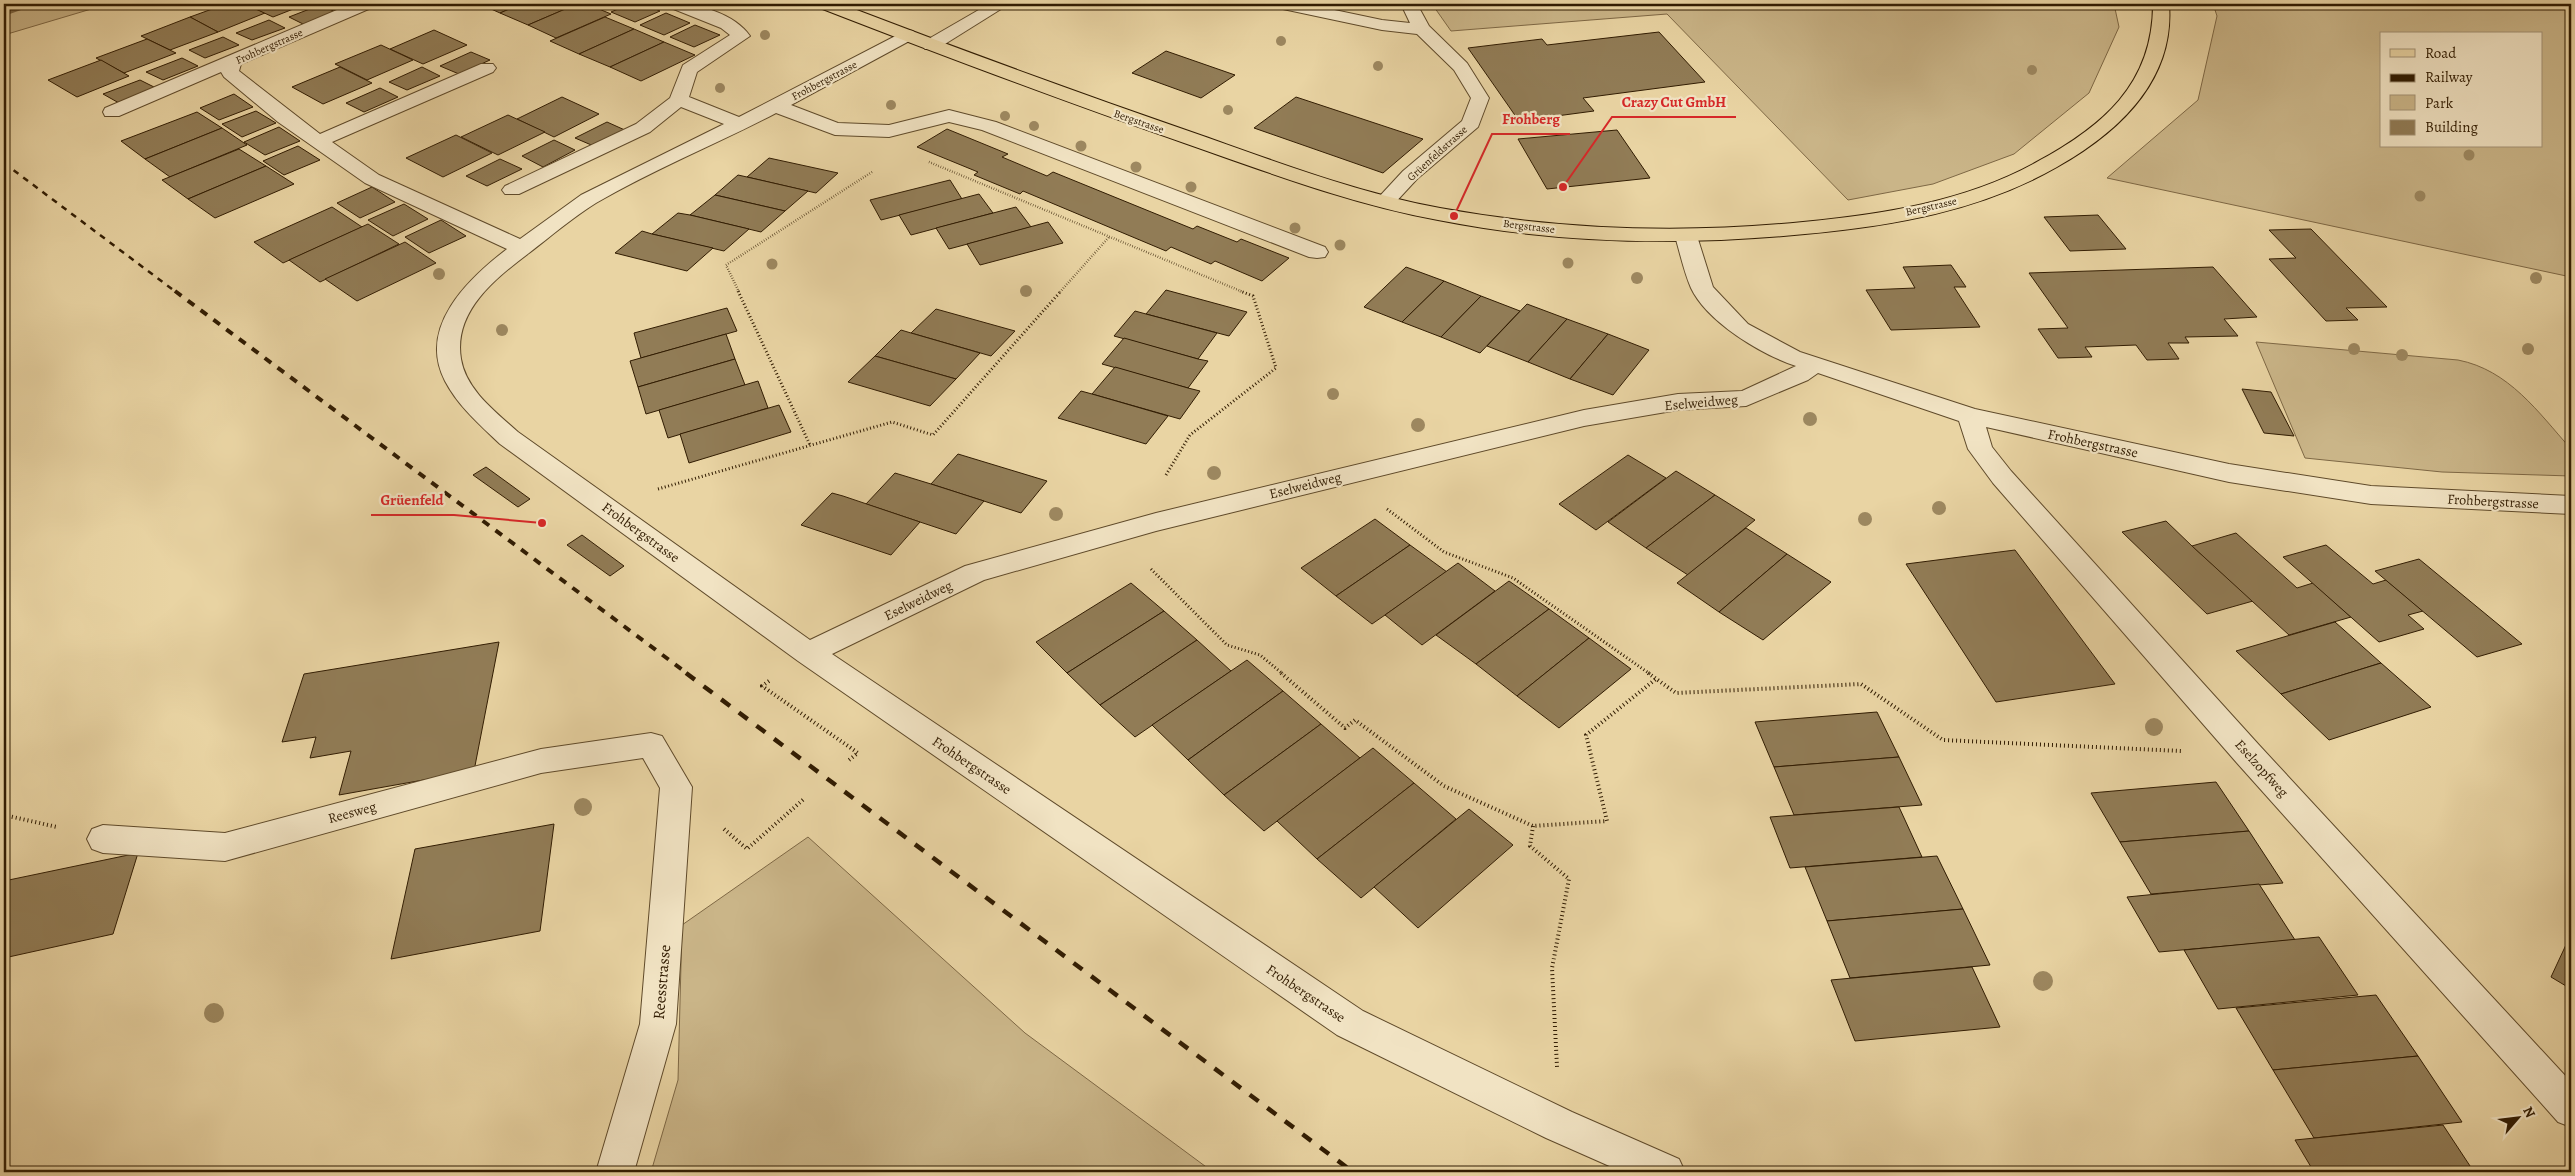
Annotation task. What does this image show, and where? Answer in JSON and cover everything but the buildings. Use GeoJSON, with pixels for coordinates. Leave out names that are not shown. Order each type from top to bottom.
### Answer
{"type":"FeatureCollection","features":[{"type":"Feature","properties":{"kind":"main road","name":"Bergstrasse"},"geometry":{"type":"LineString","coordinates":[[826,4],[1123,115],[1268,166],[1385,202],[1454,216],[1575,232],[1686,236],[1765,233],[1862,221],[1951,202],[2002,187],[2039,169],[2076,148],[2116,118],[2145,78],[2162,34],[2161,4]]}},
{"type":"Feature","properties":{"kind":"street","name":"Frohbergstrasse"},"geometry":{"type":"LineString","coordinates":[[365,4],[232,61],[230,73],[319,141],[372,178],[522,248]]}},
{"type":"Feature","properties":{"kind":"street"},"geometry":{"type":"LineString","coordinates":[[512,190],[643,128],[679,100],[689,69],[741,36],[727,24],[677,4]]}},
{"type":"Feature","properties":{"kind":"street","name":"Frohbergstrasse"},"geometry":{"type":"LineString","coordinates":[[1001,4],[775,106],[624,181],[576,208],[498,265],[463,303],[454,322],[449,340],[449,358],[455,376],[474,405],[510,438],[808,653],[1350,1023],[1559,1125],[1666,1172]]}},
{"type":"Feature","properties":{"kind":"street"},"geometry":{"type":"LineString","coordinates":[[1284,4],[1382,25],[1422,29]]}},
{"type":"Feature","properties":{"kind":"street","name":"Grüenfeldstrasse"},"geometry":{"type":"LineString","coordinates":[[1385,202],[1410,175],[1471,123],[1480,98],[1461,67],[1422,29],[1409,4]]}},
{"type":"Feature","properties":{"kind":"street"},"geometry":{"type":"LineString","coordinates":[[112,112],[232,61]]}},
{"type":"Feature","properties":{"kind":"street"},"geometry":{"type":"LineString","coordinates":[[319,141],[488,68]]}},
{"type":"Feature","properties":{"kind":"street"},"geometry":{"type":"LineString","coordinates":[[679,100],[740,124]]}},
{"type":"Feature","properties":{"kind":"street"},"geometry":{"type":"LineString","coordinates":[[775,106],[835,129],[889,131],[949,116],[989,126],[1317,252]]}},
{"type":"Feature","properties":{"kind":"street","name":"Frohbergstrasse"},"geometry":{"type":"LineString","coordinates":[[1686,236],[1702,288],[1740,329],[1792,358],[1970,416],[2229,473],[2371,495],[2571,505]]}},
{"type":"Feature","properties":{"kind":"street","name":"Eselweidweg"},"geometry":{"type":"LineString","coordinates":[[808,653],[975,573],[1156,522],[1584,418],[1678,402],[1746,398],[1800,375],[1814,365]]}},
{"type":"Feature","properties":{"kind":"street","name":"Eselzopfweg"},"geometry":{"type":"LineString","coordinates":[[1970,416],[1980,449],[2002,478],[2248,754],[2571,1109]]}},
{"type":"Feature","properties":{"kind":"street","name":"Reesweg"},"geometry":{"type":"LineString","coordinates":[[103,839],[225,846],[541,761],[651,745],[676,787]]}},
{"type":"Feature","properties":{"kind":"street","name":"Reesstrasse"},"geometry":{"type":"LineString","coordinates":[[615,1172],[658,1024],[676,787]]}},
{"type":"Feature","properties":{"kind":"path"},"geometry":{"type":"LineString","coordinates":[[889,131],[903,152],[1252,296],[1276,368],[1190,435],[1161,483],[1156,522]]}},
{"type":"Feature","properties":{"kind":"path"},"geometry":{"type":"LineString","coordinates":[[810,445],[726,266],[903,152]]}},
{"type":"Feature","properties":{"kind":"path"},"geometry":{"type":"LineString","coordinates":[[603,505],[892,422],[933,435],[1109,237]]}},
{"type":"Feature","properties":{"kind":"path"},"geometry":{"type":"LineString","coordinates":[[1343,476],[1444,552],[1513,578],[1676,693],[1861,684],[1943,740],[2248,754]]}},
{"type":"Feature","properties":{"kind":"path"},"geometry":{"type":"LineString","coordinates":[[1115,533],[1227,645],[1260,655],[1345,728],[1355,720],[1444,786],[1533,826],[1607,821],[1586,735],[1657,678]]}},
{"type":"Feature","properties":{"kind":"path"},"geometry":{"type":"LineString","coordinates":[[762,686],[858,753],[849,760]]}},
{"type":"Feature","properties":{"kind":"path"},"geometry":{"type":"LineString","coordinates":[[676,787],[747,849],[804,798]]}},
{"type":"Feature","properties":{"kind":"path"},"geometry":{"type":"LineString","coordinates":[[4,815],[103,839]]}},
{"type":"Feature","properties":{"kind":"path"},"geometry":{"type":"LineString","coordinates":[[1533,826],[1530,846],[1569,879],[1552,968],[1559,1125]]}},
{"type":"Feature","properties":{"kind":"green space"},"geometry":{"type":"Polygon","coordinates":[[[4,4],[108,4],[4,35],[4,4]]]}},
{"type":"Feature","properties":{"kind":"green space"},"geometry":{"type":"Polygon","coordinates":[[[1432,4],[2114,4],[2119,27],[2089,93],[2014,154],[1933,184],[1848,200],[1667,14],[1451,31],[1432,4]]]}},
{"type":"Feature","properties":{"kind":"green space"},"geometry":{"type":"Polygon","coordinates":[[[2213,4],[2571,4],[2571,277],[2107,178],[2198,100],[2217,16],[2213,4]]]}},
{"type":"Feature","properties":{"kind":"green space"},"geometry":{"type":"Polygon","coordinates":[[[2256,342],[2458,360],[2476,365],[2493,373],[2521,394],[2571,449],[2571,476],[2442,472],[2305,458],[2256,342]]]}},
{"type":"Feature","properties":{"kind":"green space"},"geometry":{"type":"Polygon","coordinates":[[[808,837],[1025,1033],[1213,1172],[651,1172],[678,1080],[682,925],[808,837]]]}},
{"type":"Feature","properties":{"kind":"waterway"},"geometry":{"type":"LineString","coordinates":[[4,13],[32,4]]}},
{"type":"Feature","properties":{"kind":"railway"},"geometry":{"type":"LineString","coordinates":[[4,163],[176,292]]}},
{"type":"Feature","properties":{"kind":"railway"},"geometry":{"type":"LineString","coordinates":[[175,291],[688,674]]}},
{"type":"Feature","properties":{"kind":"railway"},"geometry":{"type":"LineString","coordinates":[[686,673],[1353,1172]]}},
{"type":"Feature","properties":{"kind":"place","name":"Crazy Cut GmbH"},"geometry":{"type":"Point","coordinates":[1563,187]}},
{"type":"Feature","properties":{"kind":"place","name":"Frohberg"},"geometry":{"type":"Point","coordinates":[1454,216]}},
{"type":"Feature","properties":{"kind":"place","name":"Grüenfeld"},"geometry":{"type":"Point","coordinates":[542,523]}}]}
